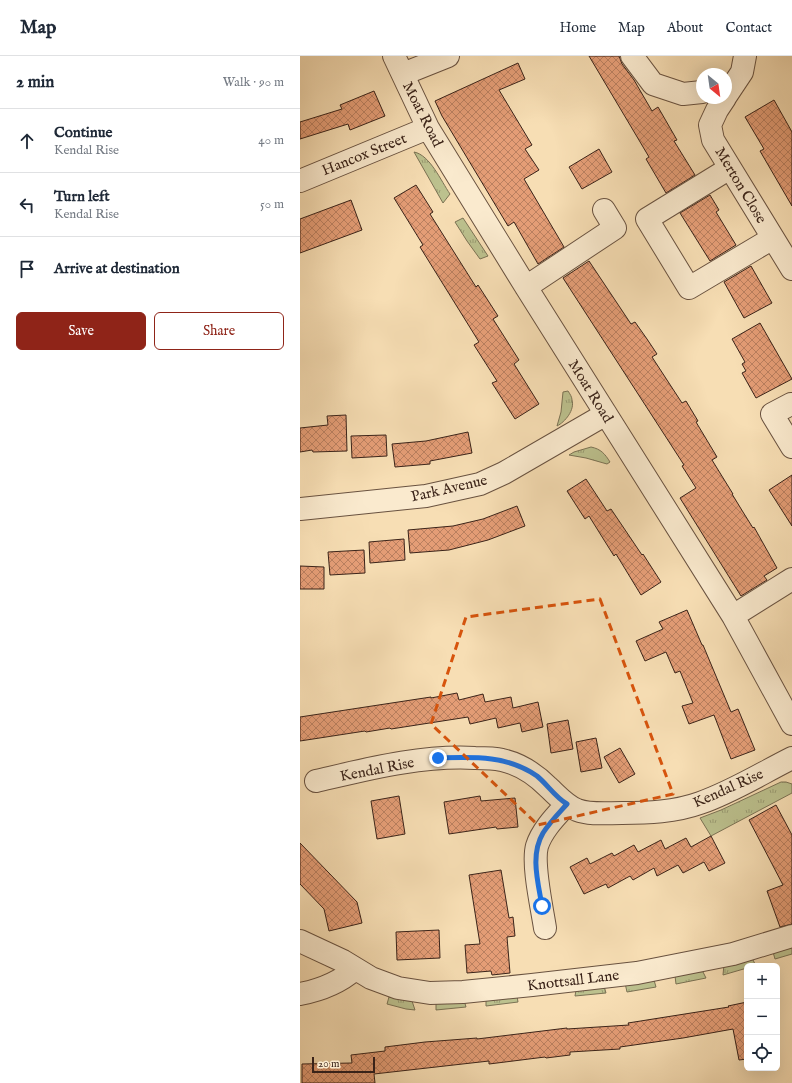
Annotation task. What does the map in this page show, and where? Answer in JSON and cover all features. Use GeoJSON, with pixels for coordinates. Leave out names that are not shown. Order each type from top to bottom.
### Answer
{"type":"FeatureCollection","features":[{"type":"Feature","properties":{"kind":"street"},"geometry":{"type":"LineString","coordinates":[[399,65],[448,56]]}},
{"type":"Feature","properties":{"kind":"street"},"geometry":{"type":"LineString","coordinates":[[632,56],[653,84],[683,94],[696,93]]}},
{"type":"Feature","properties":{"kind":"street","name":"Merton Close"},"geometry":{"type":"LineString","coordinates":[[732,86],[742,72],[745,56]]}},
{"type":"Feature","properties":{"kind":"street","name":"Moat Road"},"geometry":{"type":"LineString","coordinates":[[399,65],[428,128],[733,616],[792,724]]}},
{"type":"Feature","properties":{"kind":"street","name":"Merton Close"},"geometry":{"type":"LineString","coordinates":[[721,104],[710,125],[713,140],[792,269]]}},
{"type":"Feature","properties":{"kind":"street","name":"Hancox Street"},"geometry":{"type":"LineString","coordinates":[[300,181],[428,128]]}},
{"type":"Feature","properties":{"kind":"street"},"geometry":{"type":"LineString","coordinates":[[730,168],[647,219],[689,288],[773,238]]}},
{"type":"Feature","properties":{"kind":"street"},"geometry":{"type":"LineString","coordinates":[[526,287],[615,228],[604,210]]}},
{"type":"Feature","properties":{"kind":"street"},"geometry":{"type":"LineString","coordinates":[[791,404],[772,414],[792,447]]}},
{"type":"Feature","properties":{"kind":"street","name":"Park Avenue"},"geometry":{"type":"LineString","coordinates":[[300,508],[426,496],[480,484],[504,473],[606,414]]}},
{"type":"Feature","properties":{"kind":"street"},"geometry":{"type":"LineString","coordinates":[[733,616],[792,578]]}},
{"type":"Feature","properties":{"kind":"street","name":"Kendal Rise"},"geometry":{"type":"LineString","coordinates":[[316,781],[412,761],[459,757],[501,760],[523,768],[538,777],[567,804],[577,810],[594,813],[636,813],[681,808],[699,804],[719,796],[792,758]]}},
{"type":"Feature","properties":{"kind":"street"},"geometry":{"type":"LineString","coordinates":[[544,928],[536,857],[538,846],[550,823],[567,804]]}},
{"type":"Feature","properties":{"kind":"street","name":"Knottsall Lane"},"geometry":{"type":"LineString","coordinates":[[300,941],[343,961],[371,978],[398,988],[430,993],[463,992],[532,986],[637,973],[733,954],[792,936]]}},
{"type":"Feature","properties":{"kind":"street"},"geometry":{"type":"LineString","coordinates":[[300,994],[323,989],[337,982],[355,969]]}},
{"type":"Feature","properties":{"kind":"highlighted area"},"geometry":{"type":"Polygon","coordinates":[[[600,599],[673,794],[538,825],[431,724],[466,617],[600,599]]]}},
{"type":"Feature","properties":{"kind":"green space"},"geometry":{"type":"Polygon","coordinates":[[[414,152],[420,154],[430,163],[450,194],[443,203],[414,152]]]}},
{"type":"Feature","properties":{"kind":"green space"},"geometry":{"type":"Polygon","coordinates":[[[463,218],[488,256],[480,259],[467,241],[455,222],[463,218]]]}},
{"type":"Feature","properties":{"kind":"green space"},"geometry":{"type":"Polygon","coordinates":[[[568,391],[572,398],[573,404],[571,412],[563,422],[557,426],[561,412],[563,392],[568,391]]]}},
{"type":"Feature","properties":{"kind":"green space"},"geometry":{"type":"Polygon","coordinates":[[[591,447],[602,452],[610,462],[607,464],[569,455],[591,447]]]}},
{"type":"Feature","properties":{"kind":"green space"},"geometry":{"type":"Polygon","coordinates":[[[781,782],[792,784],[792,793],[711,836],[700,818],[721,810],[781,782]]]}},
{"type":"Feature","properties":{"kind":"green space"},"geometry":{"type":"Polygon","coordinates":[[[792,945],[792,954],[775,959],[773,952],[792,945]]]}},
{"type":"Feature","properties":{"kind":"green space"},"geometry":{"type":"Polygon","coordinates":[[[752,958],[754,963],[744,963],[744,969],[723,975],[724,964],[752,958]]]}},
{"type":"Feature","properties":{"kind":"green space"},"geometry":{"type":"Polygon","coordinates":[[[702,970],[706,978],[676,984],[675,976],[702,970]]]}},
{"type":"Feature","properties":{"kind":"green space"},"geometry":{"type":"Polygon","coordinates":[[[654,980],[656,987],[627,992],[625,983],[654,980]]]}},
{"type":"Feature","properties":{"kind":"green space"},"geometry":{"type":"Polygon","coordinates":[[[604,986],[606,993],[575,996],[576,990],[604,986]]]}},
{"type":"Feature","properties":{"kind":"green space"},"geometry":{"type":"Polygon","coordinates":[[[517,996],[518,1002],[486,1006],[486,998],[517,996]]]}},
{"type":"Feature","properties":{"kind":"green space"},"geometry":{"type":"Polygon","coordinates":[[[389,997],[412,1001],[415,1010],[387,1004],[389,997]]]}},
{"type":"Feature","properties":{"kind":"green space"},"geometry":{"type":"Polygon","coordinates":[[[464,1000],[466,1007],[436,1010],[436,1002],[464,1000]]]}},
{"type":"Feature","properties":{"kind":"building"},"geometry":{"type":"Polygon","coordinates":[[[589,56],[619,56],[622,64],[634,80],[652,111],[658,107],[677,140],[674,141],[695,175],[666,193],[646,159],[649,157],[589,56]]]}},
{"type":"Feature","properties":{"kind":"building"},"geometry":{"type":"Polygon","coordinates":[[[518,63],[525,79],[499,90],[532,145],[525,149],[539,170],[524,179],[564,247],[538,264],[514,222],[508,226],[442,116],[435,101],[518,63]]]}},
{"type":"Feature","properties":{"kind":"building"},"geometry":{"type":"Polygon","coordinates":[[[374,91],[385,116],[350,130],[348,124],[300,139],[300,122],[342,109],[340,105],[374,91]]]}},
{"type":"Feature","properties":{"kind":"building"},"geometry":{"type":"Polygon","coordinates":[[[774,100],[792,132],[792,206],[760,151],[764,149],[745,117],[774,100]]]}},
{"type":"Feature","properties":{"kind":"building"},"geometry":{"type":"Polygon","coordinates":[[[599,149],[612,172],[582,189],[569,167],[599,149]]]}},
{"type":"Feature","properties":{"kind":"building"},"geometry":{"type":"Polygon","coordinates":[[[416,185],[433,212],[430,214],[476,287],[478,285],[498,316],[493,319],[519,360],[514,364],[539,404],[515,419],[492,383],[497,381],[474,345],[479,342],[420,247],[423,245],[394,198],[416,185]]]}},
{"type":"Feature","properties":{"kind":"building"},"geometry":{"type":"Polygon","coordinates":[[[710,195],[719,210],[716,212],[736,245],[710,261],[680,213],[710,195]]]}},
{"type":"Feature","properties":{"kind":"building"},"geometry":{"type":"Polygon","coordinates":[[[351,200],[362,230],[300,253],[300,219],[351,200]]]}},
{"type":"Feature","properties":{"kind":"building"},"geometry":{"type":"Polygon","coordinates":[[[589,261],[631,324],[635,322],[657,354],[652,357],[682,403],[686,401],[698,421],[696,422],[717,457],[712,460],[753,528],[754,527],[777,568],[764,576],[767,580],[741,596],[680,498],[696,488],[682,466],[684,465],[563,278],[589,261]]]}},
{"type":"Feature","properties":{"kind":"building"},"geometry":{"type":"Polygon","coordinates":[[[751,266],[772,303],[744,318],[724,282],[751,266]]]}},
{"type":"Feature","properties":{"kind":"building"},"geometry":{"type":"Polygon","coordinates":[[[760,323],[792,379],[756,398],[742,373],[746,371],[742,364],[745,362],[732,339],[760,323]]]}},
{"type":"Feature","properties":{"kind":"building"},"geometry":{"type":"Polygon","coordinates":[[[346,415],[347,451],[313,452],[312,450],[300,452],[300,428],[328,425],[327,416],[346,415]]]}},
{"type":"Feature","properties":{"kind":"building"},"geometry":{"type":"Polygon","coordinates":[[[468,432],[472,453],[430,461],[430,464],[395,467],[392,444],[426,441],[468,432]]]}},
{"type":"Feature","properties":{"kind":"building"},"geometry":{"type":"Polygon","coordinates":[[[386,435],[387,456],[352,458],[351,436],[386,435]]]}},
{"type":"Feature","properties":{"kind":"building"},"geometry":{"type":"Polygon","coordinates":[[[792,475],[792,526],[769,490],[792,475]]]}},
{"type":"Feature","properties":{"kind":"building"},"geometry":{"type":"Polygon","coordinates":[[[586,479],[607,511],[611,509],[661,582],[641,595],[616,554],[614,556],[589,516],[585,519],[567,491],[586,479]]]}},
{"type":"Feature","properties":{"kind":"building"},"geometry":{"type":"Polygon","coordinates":[[[517,506],[525,526],[488,540],[449,550],[410,553],[408,530],[453,526],[483,519],[517,506]]]}},
{"type":"Feature","properties":{"kind":"building"},"geometry":{"type":"Polygon","coordinates":[[[404,539],[405,560],[370,563],[369,542],[404,539]]]}},
{"type":"Feature","properties":{"kind":"building"},"geometry":{"type":"Polygon","coordinates":[[[364,550],[365,573],[330,575],[328,552],[364,550]]]}},
{"type":"Feature","properties":{"kind":"building"},"geometry":{"type":"Polygon","coordinates":[[[300,566],[324,567],[324,589],[300,589],[300,566]]]}},
{"type":"Feature","properties":{"kind":"building"},"geometry":{"type":"Polygon","coordinates":[[[687,610],[731,712],[738,709],[755,750],[731,759],[714,715],[689,724],[682,706],[693,703],[680,671],[675,673],[666,652],[645,661],[636,641],[663,629],[659,622],[687,610]]]}},
{"type":"Feature","properties":{"kind":"building"},"geometry":{"type":"Polygon","coordinates":[[[457,693],[459,700],[483,694],[485,702],[511,697],[513,708],[538,702],[543,727],[522,732],[520,723],[498,728],[496,718],[470,724],[468,717],[300,741],[300,717],[457,693]]]}},
{"type":"Feature","properties":{"kind":"building"},"geometry":{"type":"Polygon","coordinates":[[[568,720],[573,749],[551,753],[547,724],[568,720]]]}},
{"type":"Feature","properties":{"kind":"building"},"geometry":{"type":"Polygon","coordinates":[[[596,738],[602,768],[581,772],[576,742],[596,738]]]}},
{"type":"Feature","properties":{"kind":"building"},"geometry":{"type":"Polygon","coordinates":[[[620,748],[635,774],[619,783],[604,757],[620,748]]]}},
{"type":"Feature","properties":{"kind":"building"},"geometry":{"type":"Polygon","coordinates":[[[399,796],[405,834],[377,839],[371,801],[399,796]]]}},
{"type":"Feature","properties":{"kind":"building"},"geometry":{"type":"Polygon","coordinates":[[[480,796],[481,801],[515,798],[518,827],[497,829],[496,827],[449,834],[444,802],[480,796]]]}},
{"type":"Feature","properties":{"kind":"building"},"geometry":{"type":"Polygon","coordinates":[[[776,805],[792,835],[792,924],[780,927],[767,891],[783,885],[749,820],[776,805]]]}},
{"type":"Feature","properties":{"kind":"building"},"geometry":{"type":"Polygon","coordinates":[[[711,836],[725,863],[709,871],[704,862],[683,873],[678,865],[657,876],[654,868],[633,880],[630,876],[608,888],[606,884],[584,894],[570,867],[587,858],[590,864],[612,853],[614,856],[634,845],[638,852],[661,840],[665,849],[686,838],[691,847],[711,836]]]}},
{"type":"Feature","properties":{"kind":"building"},"geometry":{"type":"Polygon","coordinates":[[[300,843],[357,902],[362,923],[329,931],[324,909],[300,884],[300,843]]]}},
{"type":"Feature","properties":{"kind":"building"},"geometry":{"type":"Polygon","coordinates":[[[501,870],[509,918],[513,917],[515,936],[507,937],[510,973],[492,975],[491,971],[467,973],[465,945],[480,944],[469,875],[501,870]]]}},
{"type":"Feature","properties":{"kind":"building"},"geometry":{"type":"Polygon","coordinates":[[[439,930],[440,958],[397,960],[396,932],[439,930]]]}},
{"type":"Feature","properties":{"kind":"building"},"geometry":{"type":"Polygon","coordinates":[[[744,1003],[744,1059],[739,1060],[733,1029],[620,1047],[620,1049],[570,1052],[570,1055],[546,1058],[489,1064],[489,1061],[374,1074],[375,1083],[302,1083],[302,1064],[352,1063],[351,1055],[385,1051],[385,1047],[425,1042],[477,1039],[567,1028],[629,1025],[628,1023],[729,1007],[728,1006],[744,1003]]]}},
{"type":"Feature","properties":{"kind":"route"},"geometry":{"type":"LineString","coordinates":[[438,758],[459,757],[501,760],[523,768],[538,777],[563,802],[567,804],[550,823],[538,846],[536,857],[542,906]]}}]}
